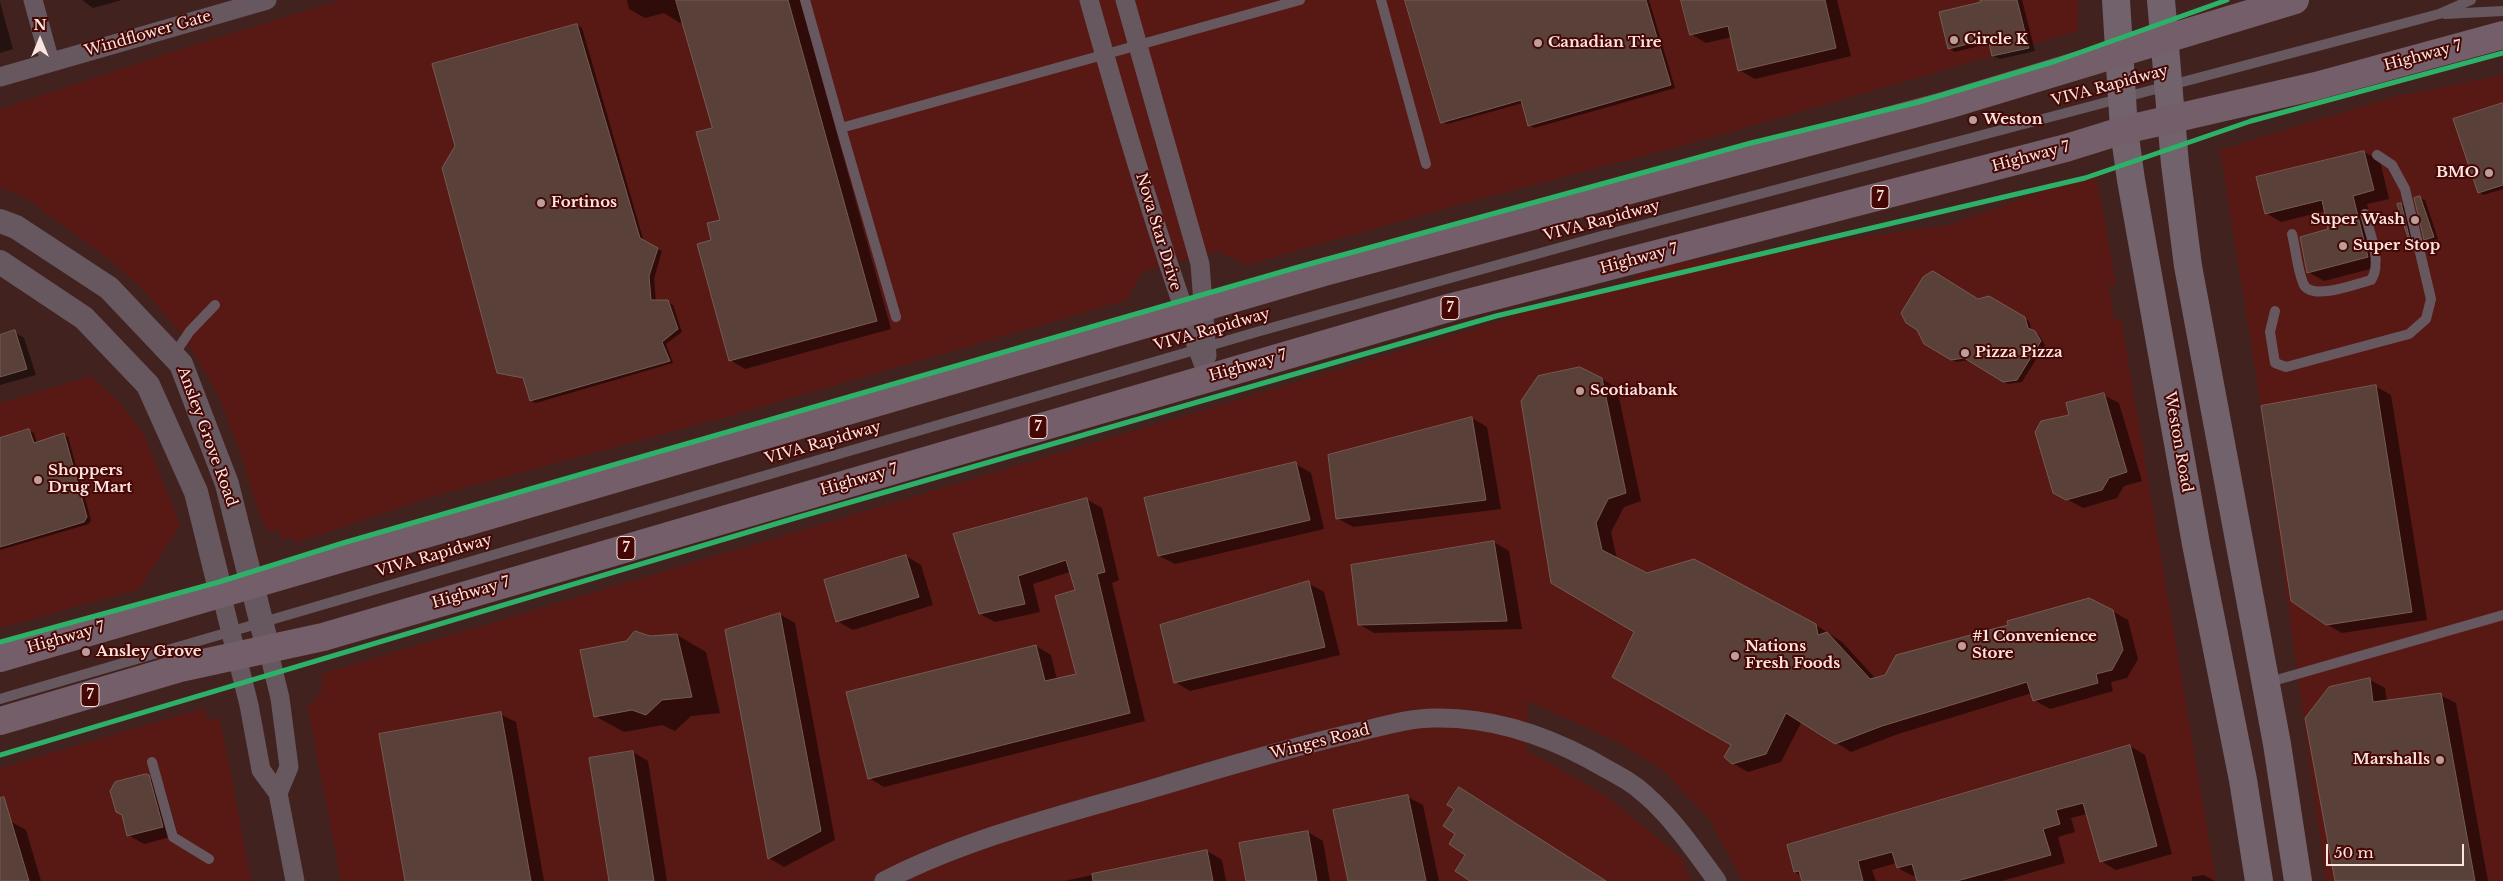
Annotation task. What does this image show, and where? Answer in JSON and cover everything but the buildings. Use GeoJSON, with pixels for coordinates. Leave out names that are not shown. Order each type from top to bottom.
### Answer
{"type":"FeatureCollection","features":[{"type":"Feature","properties":{"kind":"main road","name":"Weston Road"},"geometry":{"type":"LineString","coordinates":[[2116,0],[2124,130],[2131,180],[2196,544],[2243,780],[2259,881]]}},
{"type":"Feature","properties":{"kind":"main road"},"geometry":{"type":"LineString","coordinates":[[2161,0],[2176,164],[2188,266],[2265,683],[2298,881]]}},
{"type":"Feature","properties":{"kind":"main road","name":"Highway 7"},"geometry":{"type":"LineString","coordinates":[[0,658],[1194,310],[1442,239],[1947,105],[2118,55],[2295,0]]}},
{"type":"Feature","properties":{"kind":"main road","name":"Highway 7"},"geometry":{"type":"LineString","coordinates":[[0,721],[180,668],[234,644],[268,649],[323,637],[1208,377],[1452,308],[2057,150],[2124,130],[2316,86],[2503,35]]}},
{"type":"Feature","properties":{"kind":"street"},"geometry":{"type":"LineString","coordinates":[[33,0],[50,62]]}},
{"type":"Feature","properties":{"kind":"street","name":"Windflower Gate"},"geometry":{"type":"LineString","coordinates":[[0,77],[267,0]]}},
{"type":"Feature","properties":{"kind":"street","name":"Nova Star Drive"},"geometry":{"type":"LineString","coordinates":[[1089,0],[1124,126],[1194,310],[1208,377]]}},
{"type":"Feature","properties":{"kind":"street","name":"Nova Star Drive"},"geometry":{"type":"LineString","coordinates":[[1125,0],[1200,264],[1194,310]]}},
{"type":"Feature","properties":{"kind":"street","name":"Ansley Grove Road"},"geometry":{"type":"LineString","coordinates":[[0,221],[16,227],[109,288],[181,364],[227,484],[268,649]]}},
{"type":"Feature","properties":{"kind":"street","name":"Ansley Grove Road"},"geometry":{"type":"LineString","coordinates":[[0,262],[84,318],[148,385],[196,492],[221,593]]}},
{"type":"Feature","properties":{"kind":"street"},"geometry":{"type":"LineString","coordinates":[[221,593],[261,770],[278,793],[296,881]]}},
{"type":"Feature","properties":{"kind":"street"},"geometry":{"type":"LineString","coordinates":[[268,649],[280,698],[289,766],[278,793]]}},
{"type":"Feature","properties":{"kind":"street","name":"Winges Road"},"geometry":{"type":"LineString","coordinates":[[884,881],[919,864],[998,834],[1312,743],[1398,723],[1432,718],[1484,721],[1519,730],[1563,745],[1623,776],[1666,815],[1717,881]]}},
{"type":"Feature","properties":{"kind":"lane"},"geometry":{"type":"LineString","coordinates":[[805,0],[896,317]]}},
{"type":"Feature","properties":{"kind":"lane"},"geometry":{"type":"LineString","coordinates":[[841,128],[1300,0]]}},
{"type":"Feature","properties":{"kind":"lane"},"geometry":{"type":"LineString","coordinates":[[1381,0],[1426,164]]}},
{"type":"Feature","properties":{"kind":"lane","name":"VIVA Rapidway"},"geometry":{"type":"LineString","coordinates":[[0,699],[234,644],[262,622],[1202,348],[1605,235],[2439,14],[2471,0]]}},
{"type":"Feature","properties":{"kind":"lane","name":"VIVA Rapidway"},"geometry":{"type":"LineString","coordinates":[[2439,14],[2503,11]]}},
{"type":"Feature","properties":{"kind":"lane"},"geometry":{"type":"LineString","coordinates":[[2275,312],[2270,332],[2275,363],[2286,367],[2409,334],[2426,319],[2431,299],[2405,188],[2392,165],[2377,155]]}},
{"type":"Feature","properties":{"kind":"lane"},"geometry":{"type":"LineString","coordinates":[[2292,234],[2303,285],[2309,292],[2318,293],[2371,280],[2376,273],[2376,261],[2365,214]]}},
{"type":"Feature","properties":{"kind":"lane"},"geometry":{"type":"LineString","coordinates":[[173,356],[190,331],[215,305]]}},
{"type":"Feature","properties":{"kind":"lane"},"geometry":{"type":"LineString","coordinates":[[2265,683],[2503,615]]}},
{"type":"Feature","properties":{"kind":"lane"},"geometry":{"type":"LineString","coordinates":[[152,762],[173,837],[209,859]]}},
{"type":"Feature","properties":{"kind":"shaded area"},"geometry":{"type":"Polygon","coordinates":[[[341,0],[2078,0],[2078,31],[1692,143],[1461,204],[1246,265],[1218,251],[1142,272],[1127,300],[733,415],[434,496],[295,543],[292,536],[282,540],[279,529],[268,532],[256,505],[242,458],[221,401],[200,363],[179,331],[142,288],[109,259],[29,200],[0,187],[0,109],[194,45],[341,0]]]}},
{"type":"Feature","properties":{"kind":"shaded area"},"geometry":{"type":"Polygon","coordinates":[[[2503,75],[2503,881],[2326,881],[2258,386],[2220,150],[2393,97],[2503,75]]]}},
{"type":"Feature","properties":{"kind":"shaded area"},"geometry":{"type":"Polygon","coordinates":[[[2094,173],[2097,180],[2116,285],[2109,285],[2114,320],[2121,319],[2216,881],[1742,881],[1710,820],[1664,771],[1618,742],[1528,701],[1526,750],[1605,795],[1681,857],[1691,881],[341,881],[307,704],[317,701],[316,695],[322,692],[320,684],[324,684],[321,674],[1471,330],[1531,310],[1623,287],[1642,271],[1686,261],[1949,225],[2094,173]]]}},
{"type":"Feature","properties":{"kind":"shaded area"},"geometry":{"type":"Polygon","coordinates":[[[91,376],[120,403],[145,437],[180,525],[139,589],[0,628],[0,403],[91,376]]]}},
{"type":"Feature","properties":{"kind":"shaded area"},"geometry":{"type":"Polygon","coordinates":[[[204,708],[207,720],[218,718],[222,728],[251,881],[0,881],[0,768],[204,708]]]}},
{"type":"Feature","properties":{"kind":"cycle path"},"geometry":{"type":"LineString","coordinates":[[0,642],[219,582],[343,543],[1295,268],[1751,143],[1919,102],[2056,61],[2227,0]]}},
{"type":"Feature","properties":{"kind":"cycle path"},"geometry":{"type":"LineString","coordinates":[[0,755],[792,519],[1496,316],[2085,178],[2251,121],[2503,53]]}},
{"type":"Feature","properties":{"kind":"place","name":"Circle K"},"geometry":{"type":"Point","coordinates":[1954,40]}},
{"type":"Feature","properties":{"kind":"place","name":"Canadian Tire"},"geometry":{"type":"Point","coordinates":[1538,43]}},
{"type":"Feature","properties":{"kind":"place","name":"Weston"},"geometry":{"type":"Point","coordinates":[1973,120]}},
{"type":"Feature","properties":{"kind":"place","name":"BMO"},"geometry":{"type":"Point","coordinates":[2489,173]}},
{"type":"Feature","properties":{"kind":"place","name":"Fortinos"},"geometry":{"type":"Point","coordinates":[541,203]}},
{"type":"Feature","properties":{"kind":"place","name":"Super Wash"},"geometry":{"type":"Point","coordinates":[2415,220]}},
{"type":"Feature","properties":{"kind":"place","name":"Super Stop"},"geometry":{"type":"Point","coordinates":[2343,246]}},
{"type":"Feature","properties":{"kind":"place","name":"Pizza Pizza"},"geometry":{"type":"Point","coordinates":[1965,353]}},
{"type":"Feature","properties":{"kind":"place","name":"Scotiabank"},"geometry":{"type":"Point","coordinates":[1580,391]}},
{"type":"Feature","properties":{"kind":"place","name":"Shoppers Drug Mart"},"geometry":{"type":"Point","coordinates":[38,480]}},
{"type":"Feature","properties":{"kind":"place","name":"#1 Convenience Store"},"geometry":{"type":"Point","coordinates":[1962,646]}},
{"type":"Feature","properties":{"kind":"place","name":"Ansley Grove"},"geometry":{"type":"Point","coordinates":[86,652]}},
{"type":"Feature","properties":{"kind":"place","name":"Nations Fresh Foods"},"geometry":{"type":"Point","coordinates":[1735,656]}},
{"type":"Feature","properties":{"kind":"place","name":"Marshalls"},"geometry":{"type":"Point","coordinates":[2440,760]}}]}
